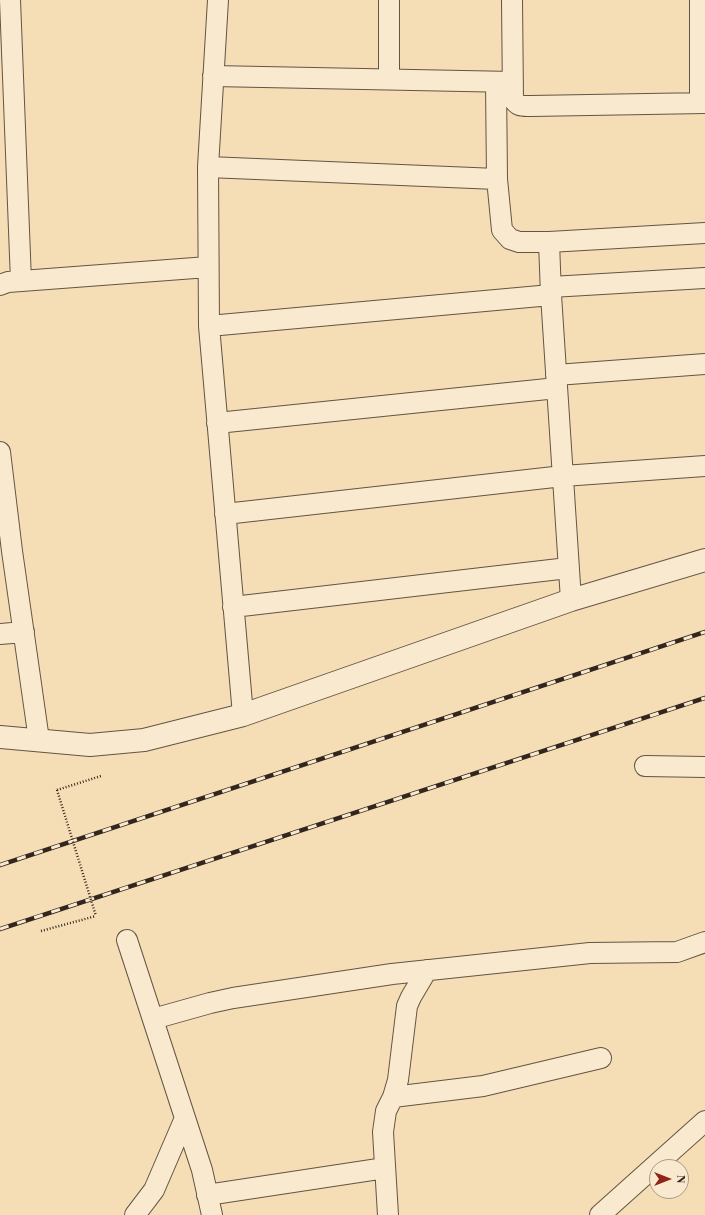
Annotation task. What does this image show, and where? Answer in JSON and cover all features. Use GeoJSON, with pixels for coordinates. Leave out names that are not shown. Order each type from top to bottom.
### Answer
{"type":"FeatureCollection","features":[{"type":"Feature","properties":{"kind":"street"},"geometry":{"type":"LineString","coordinates":[[10,0],[20,281]]}},
{"type":"Feature","properties":{"kind":"street"},"geometry":{"type":"LineString","coordinates":[[218,0],[208,167],[209,326],[243,715]]}},
{"type":"Feature","properties":{"kind":"street"},"geometry":{"type":"LineString","coordinates":[[389,0],[389,79]]}},
{"type":"Feature","properties":{"kind":"street"},"geometry":{"type":"LineString","coordinates":[[512,0],[497,179],[502,230],[506,235],[510,239],[519,242],[549,242],[705,233]]}},
{"type":"Feature","properties":{"kind":"street"},"geometry":{"type":"LineString","coordinates":[[505,82],[513,99],[517,104],[524,106],[703,103],[700,0]]}},
{"type":"Feature","properties":{"kind":"street"},"geometry":{"type":"LineString","coordinates":[[213,76],[505,82]]}},
{"type":"Feature","properties":{"kind":"street"},"geometry":{"type":"LineString","coordinates":[[208,167],[497,179]]}},
{"type":"Feature","properties":{"kind":"street"},"geometry":{"type":"LineString","coordinates":[[549,242],[556,382],[571,600]]}},
{"type":"Feature","properties":{"kind":"street"},"geometry":{"type":"LineString","coordinates":[[0,285],[8,282],[208,267]]}},
{"type":"Feature","properties":{"kind":"street"},"geometry":{"type":"LineString","coordinates":[[209,326],[551,291],[705,278]]}},
{"type":"Feature","properties":{"kind":"street"},"geometry":{"type":"LineString","coordinates":[[217,423],[705,364]]}},
{"type":"Feature","properties":{"kind":"street"},"geometry":{"type":"LineString","coordinates":[[0,452],[6,552],[24,632],[39,740]]}},
{"type":"Feature","properties":{"kind":"street"},"geometry":{"type":"LineString","coordinates":[[225,514],[563,476],[705,466]]}},
{"type":"Feature","properties":{"kind":"street"},"geometry":{"type":"LineString","coordinates":[[0,737],[90,745],[144,740],[243,715],[571,600],[705,560]]}},
{"type":"Feature","properties":{"kind":"street"},"geometry":{"type":"LineString","coordinates":[[233,608],[568,568]]}},
{"type":"Feature","properties":{"kind":"street"},"geometry":{"type":"LineString","coordinates":[[0,634],[24,632]]}},
{"type":"Feature","properties":{"kind":"street"},"geometry":{"type":"LineString","coordinates":[[645,766],[705,767]]}},
{"type":"Feature","properties":{"kind":"street"},"geometry":{"type":"LineString","coordinates":[[128,940],[202,1170],[212,1215]]}},
{"type":"Feature","properties":{"kind":"street"},"geometry":{"type":"LineString","coordinates":[[153,1019],[234,998],[392,974],[590,953],[677,952],[705,942]]}},
{"type":"Feature","properties":{"kind":"street"},"geometry":{"type":"LineString","coordinates":[[388,1215],[383,1132],[384,1120],[398,1080],[407,1006],[427,970]]}},
{"type":"Feature","properties":{"kind":"street"},"geometry":{"type":"LineString","coordinates":[[392,1097],[483,1086],[601,1058]]}},
{"type":"Feature","properties":{"kind":"street"},"geometry":{"type":"LineString","coordinates":[[135,1215],[154,1190],[185,1118]]}},
{"type":"Feature","properties":{"kind":"street"},"geometry":{"type":"LineString","coordinates":[[600,1215],[705,1121]]}},
{"type":"Feature","properties":{"kind":"street"},"geometry":{"type":"LineString","coordinates":[[208,1195],[385,1168]]}},
{"type":"Feature","properties":{"kind":"path"},"geometry":{"type":"LineString","coordinates":[[41,931],[96,916],[57,790],[101,776]]}},
{"type":"Feature","properties":{"kind":"railway"},"geometry":{"type":"LineString","coordinates":[[0,865],[705,632]]}},
{"type":"Feature","properties":{"kind":"railway"},"geometry":{"type":"LineString","coordinates":[[0,929],[705,698]]}}]}
